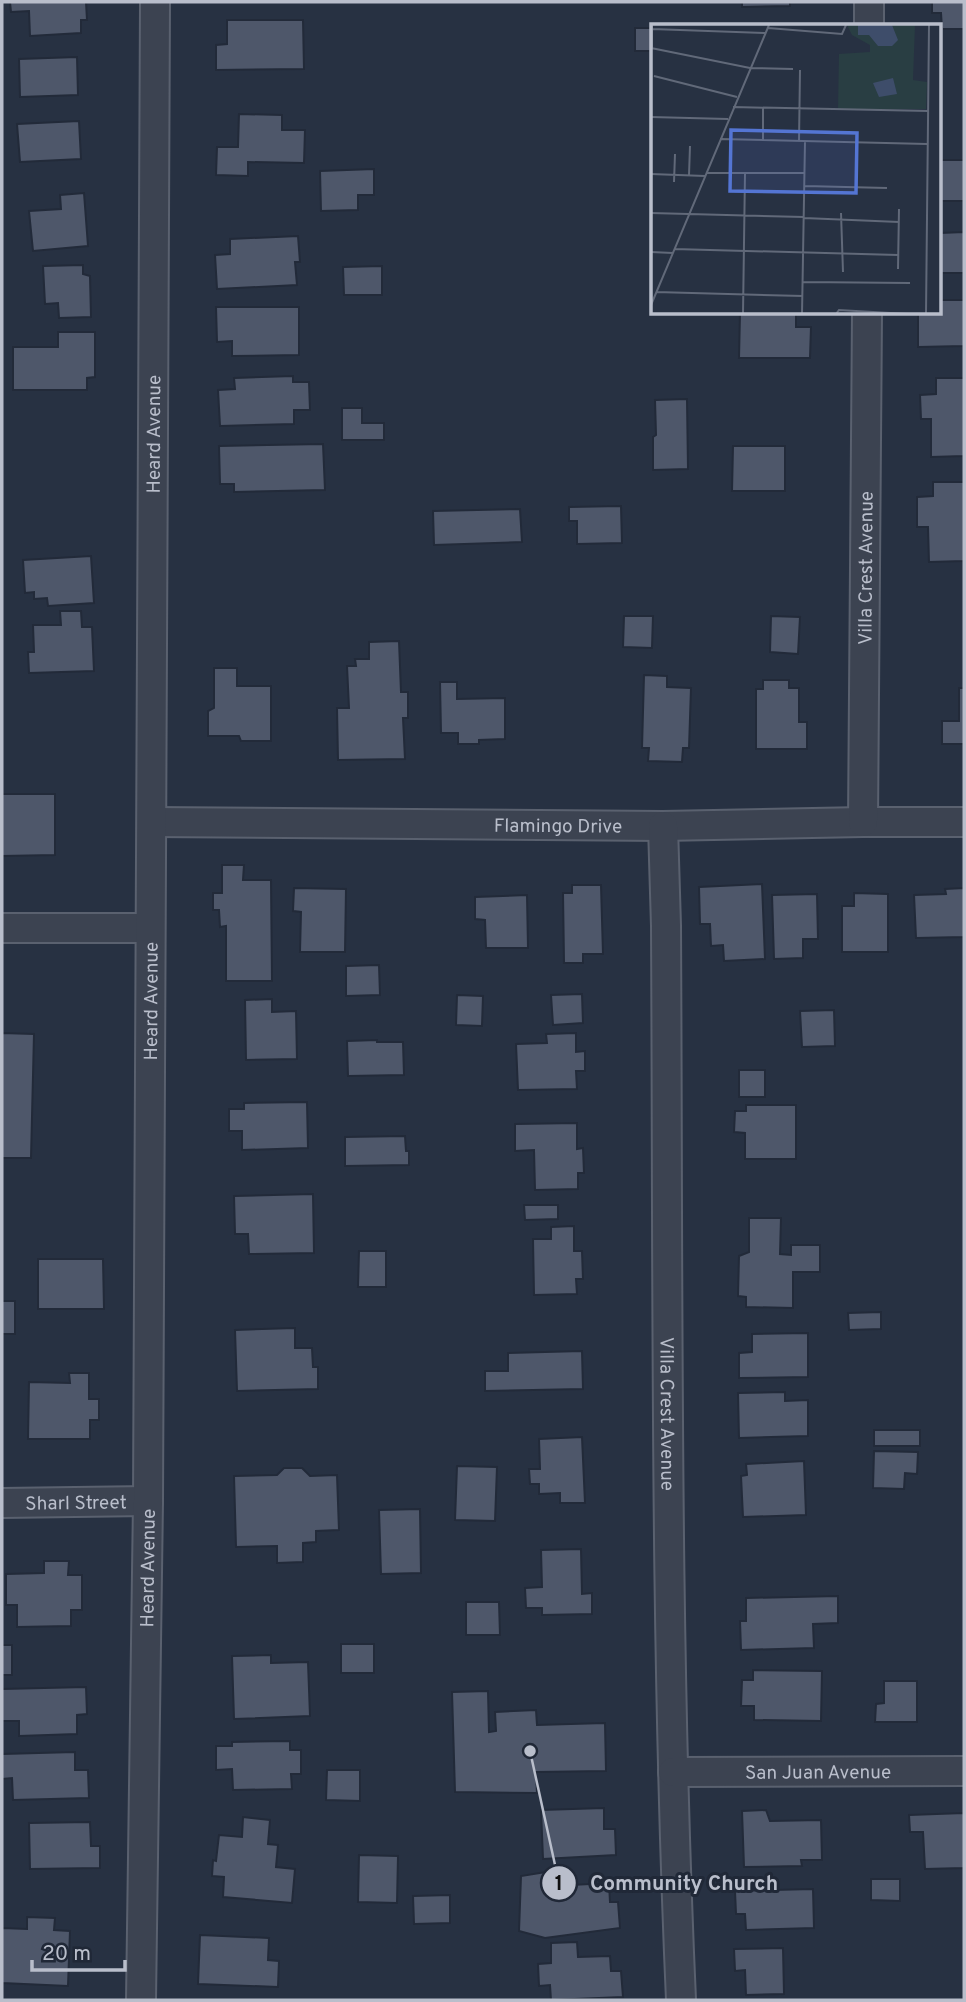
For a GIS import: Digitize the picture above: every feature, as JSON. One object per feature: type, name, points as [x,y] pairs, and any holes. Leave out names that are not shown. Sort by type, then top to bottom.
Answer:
[{"type":"street","name":"Heard Avenue","points":[[141,2000],[148,1501],[155,2]]},
{"type":"street","points":[[869,2],[869,24]]},
{"type":"street","name":"Villa Crest Avenue","points":[[863,822],[867,315]]},
{"type":"street","name":"Flamingo Drive","points":[[152,822],[663,826],[964,822]]},
{"type":"street","name":"Villa Crest Avenue","points":[[663,826],[666,926],[670,1630],[673,1821],[681,2000]]},
{"type":"street","points":[[2,928],[149,928]]},
{"type":"street","name":"Sharl Street","points":[[2,1503],[148,1501]]},
{"type":"street","name":"San Juan Avenue","points":[[673,1772],[964,1771]]},
{"type":"building","points":[[10,2],[86,2],[87,20],[81,20],[81,33],[30,36],[29,11],[11,12]]},
{"type":"building","points":[[742,2],[790,2],[790,6],[742,7]]},
{"type":"building","points":[[932,2],[964,2],[964,29],[942,29],[941,13],[932,13]]},
{"type":"building","points":[[227,20],[303,20],[304,69],[216,70],[216,45],[227,44]]},
{"type":"building","points":[[635,28],[651,28],[651,51],[635,51]]},
{"type":"building","points":[[77,57],[78,95],[20,97],[19,59]]},
{"type":"building","points":[[239,114],[282,115],[282,130],[305,130],[304,163],[248,162],[248,176],[216,175],[217,147],[238,147]]},
{"type":"building","points":[[79,121],[81,159],[20,162],[17,124]]},
{"type":"building","points":[[942,160],[964,160],[964,201],[942,201]]},
{"type":"building","points":[[374,169],[374,195],[358,195],[358,210],[321,211],[320,171]]},
{"type":"building","points":[[84,193],[88,246],[33,251],[29,211],[61,209],[60,195]]},
{"type":"building","points":[[964,232],[964,273],[942,273],[942,233]]},
{"type":"building","points":[[298,236],[300,262],[295,262],[297,285],[217,289],[215,255],[230,254],[230,239]]},
{"type":"building","points":[[83,265],[83,274],[90,276],[91,317],[59,318],[58,303],[45,304],[43,266]]},
{"type":"building","points":[[382,266],[382,295],[344,295],[343,267]]},
{"type":"building","points":[[942,300],[964,300],[964,346],[918,347],[918,315],[942,315]]},
{"type":"building","points":[[216,307],[299,307],[299,355],[232,356],[232,341],[217,342]]},
{"type":"building","points":[[740,315],[796,315],[796,327],[811,327],[810,358],[739,358]]},
{"type":"building","points":[[58,332],[95,332],[95,377],[87,378],[87,390],[13,390],[13,347],[58,347]]},
{"type":"building","points":[[293,376],[293,382],[309,382],[310,410],[294,410],[294,424],[220,426],[218,390],[235,389],[234,378]]},
{"type":"building","points":[[936,378],[964,378],[964,456],[931,457],[931,419],[921,419],[920,395],[936,394]]},
{"type":"building","points":[[687,399],[688,469],[653,470],[655,400]]},
{"type":"building","points":[[342,408],[362,408],[362,423],[384,423],[384,440],[342,440]]},
{"type":"building","points":[[323,444],[325,490],[234,492],[234,484],[220,484],[219,446]]},
{"type":"building","points":[[733,446],[785,446],[785,491],[732,491]]},
{"type":"building","points":[[933,482],[964,482],[964,561],[929,562],[928,527],[917,527],[917,497],[933,496]]},
{"type":"building","points":[[621,506],[622,543],[577,544],[577,521],[569,521],[569,507]]},
{"type":"building","points":[[520,509],[522,542],[434,545],[433,511]]},
{"type":"building","points":[[91,556],[94,603],[48,606],[47,598],[34,599],[34,592],[25,593],[23,560]]},
{"type":"building","points":[[60,611],[81,611],[82,627],[92,627],[94,671],[29,673],[28,652],[34,652],[33,625],[61,625]]},
{"type":"building","points":[[624,616],[653,616],[652,648],[623,647]]},
{"type":"building","points":[[771,616],[800,617],[798,654],[770,652]]},
{"type":"building","points":[[399,641],[401,692],[408,692],[408,718],[403,718],[405,759],[338,760],[337,708],[349,708],[347,666],[356,666],[355,659],[369,659],[369,642]]},
{"type":"building","points":[[214,668],[237,668],[237,686],[271,686],[271,741],[241,741],[239,736],[208,736],[208,711],[214,708]]},
{"type":"building","points":[[644,675],[667,676],[667,687],[691,688],[689,748],[683,748],[682,762],[648,761],[649,748],[642,748]]},
{"type":"building","points":[[763,680],[789,680],[789,688],[799,688],[799,722],[807,722],[807,749],[756,749],[756,689],[763,689]]},
{"type":"building","points":[[440,682],[457,682],[457,699],[505,698],[505,739],[479,740],[479,744],[458,744],[458,733],[441,733]]},
{"type":"building","points":[[959,688],[964,688],[964,744],[942,744],[942,721],[959,721]]},
{"type":"building","points":[[2,794],[55,794],[55,855],[2,856]]},
{"type":"building","points":[[222,865],[244,865],[243,880],[271,880],[272,981],[226,981],[226,926],[220,927],[219,910],[213,910],[213,893],[222,893]]},
{"type":"building","points":[[762,884],[765,959],[724,961],[723,945],[711,946],[710,924],[700,924],[699,887]]},
{"type":"building","points":[[572,885],[601,885],[603,954],[583,954],[583,963],[564,963],[563,893],[572,893]]},
{"type":"building","points":[[294,888],[346,889],[345,952],[300,952],[301,912],[293,911]]},
{"type":"building","points":[[964,888],[964,937],[916,938],[914,895],[946,894],[945,889]]},
{"type":"building","points":[[854,893],[888,894],[888,952],[842,952],[842,906],[854,906]]},
{"type":"building","points":[[817,894],[818,939],[803,939],[803,958],[774,959],[772,895]]},
{"type":"building","points":[[527,895],[528,948],[486,948],[485,920],[475,919],[475,897]]},
{"type":"building","points":[[379,965],[380,995],[346,996],[346,966]]},
{"type":"building","points":[[582,994],[583,1023],[553,1025],[551,995]]},
{"type":"building","points":[[457,995],[483,996],[482,1026],[456,1025]]},
{"type":"building","points":[[272,999],[272,1012],[296,1011],[297,1059],[246,1060],[245,1000]]},
{"type":"building","points":[[834,1010],[835,1046],[802,1047],[800,1011]]},
{"type":"building","points":[[2,1033],[34,1034],[31,1158],[2,1158]]},
{"type":"building","points":[[576,1033],[576,1052],[585,1051],[585,1071],[576,1071],[577,1089],[518,1090],[516,1044],[547,1043],[546,1034]]},
{"type":"building","points":[[347,1041],[403,1042],[404,1075],[348,1076]]},
{"type":"building","points":[[739,1070],[765,1070],[765,1097],[739,1097]]},
{"type":"building","points":[[307,1102],[308,1148],[242,1150],[242,1131],[229,1131],[229,1109],[244,1109],[244,1103]]},
{"type":"building","points":[[746,1105],[796,1105],[796,1159],[745,1159],[745,1133],[734,1132],[735,1111],[746,1111]]},
{"type":"building","points":[[577,1123],[577,1149],[583,1148],[584,1173],[578,1173],[578,1189],[535,1190],[534,1150],[515,1151],[515,1124]]},
{"type":"building","points":[[405,1136],[409,1165],[345,1166],[345,1137]]},
{"type":"building","points":[[313,1194],[314,1253],[249,1254],[248,1234],[235,1234],[234,1196]]},
{"type":"building","points":[[524,1205],[558,1205],[558,1219],[525,1220]]},
{"type":"building","points":[[749,1218],[781,1218],[780,1254],[791,1255],[791,1245],[820,1245],[820,1272],[793,1272],[793,1308],[746,1307],[746,1297],[738,1296],[739,1256],[749,1252]]},
{"type":"building","points":[[574,1226],[574,1251],[582,1251],[583,1279],[576,1279],[577,1294],[534,1295],[533,1239],[551,1239],[551,1227]]},
{"type":"building","points":[[359,1251],[386,1251],[386,1287],[358,1287]]},
{"type":"building","points":[[38,1259],[103,1259],[104,1309],[38,1309]]},
{"type":"building","points":[[2,1301],[15,1301],[15,1334],[2,1334]]},
{"type":"building","points":[[881,1312],[881,1329],[849,1330],[848,1313]]},
{"type":"building","points":[[295,1328],[295,1348],[312,1348],[313,1367],[318,1367],[318,1389],[237,1391],[235,1330]]},
{"type":"building","points":[[808,1333],[808,1377],[739,1378],[739,1353],[752,1352],[752,1334]]},
{"type":"building","points":[[582,1351],[583,1389],[485,1391],[485,1371],[508,1371],[508,1353]]},
{"type":"building","points":[[69,1373],[89,1373],[89,1399],[99,1399],[99,1420],[90,1420],[90,1439],[28,1439],[29,1382],[70,1383]]},
{"type":"building","points":[[785,1392],[785,1401],[808,1400],[808,1436],[739,1438],[738,1393]]},
{"type":"building","points":[[874,1430],[920,1430],[920,1446],[874,1446]]},
{"type":"building","points":[[582,1437],[585,1503],[560,1503],[560,1493],[539,1494],[539,1484],[530,1484],[529,1469],[540,1469],[539,1439]]},
{"type":"building","points":[[874,1451],[918,1452],[917,1474],[905,1473],[904,1489],[873,1488]]},
{"type":"building","points":[[804,1461],[806,1515],[743,1517],[741,1476],[747,1475],[746,1464]]},
{"type":"building","points":[[457,1466],[497,1467],[495,1521],[455,1520]]},
{"type":"building","points":[[284,1468],[302,1468],[310,1476],[337,1475],[339,1530],[316,1531],[316,1542],[303,1543],[303,1562],[277,1563],[277,1546],[236,1547],[234,1476],[277,1475]]},
{"type":"building","points":[[420,1509],[421,1573],[381,1574],[379,1510]]},
{"type":"building","points":[[581,1549],[582,1594],[592,1593],[592,1614],[542,1615],[542,1608],[526,1608],[525,1588],[542,1587],[541,1550]]},
{"type":"building","points":[[44,1561],[69,1561],[68,1575],[82,1575],[82,1610],[71,1610],[71,1626],[17,1627],[17,1605],[6,1605],[6,1574],[44,1573]]},
{"type":"building","points":[[838,1596],[838,1623],[813,1624],[814,1648],[741,1650],[740,1621],[746,1621],[746,1598]]},
{"type":"building","points":[[466,1602],[499,1602],[500,1635],[466,1635]]},
{"type":"building","points":[[341,1644],[374,1644],[374,1673],[341,1673]]},
{"type":"building","points":[[2,1645],[12,1645],[12,1675],[2,1675]]},
{"type":"building","points":[[271,1655],[271,1663],[308,1662],[310,1716],[234,1719],[232,1656]]},
{"type":"building","points":[[753,1670],[822,1671],[821,1721],[754,1720],[754,1706],[741,1706],[742,1680],[753,1680]]},
{"type":"building","points":[[884,1681],[917,1681],[917,1722],[875,1722],[876,1704],[884,1703]]},
{"type":"building","points":[[86,1687],[87,1714],[77,1715],[77,1734],[19,1736],[19,1721],[2,1721],[2,1689]]},
{"type":"building","points":[[488,1691],[489,1732],[496,1731],[495,1712],[536,1710],[537,1725],[605,1723],[606,1771],[536,1772],[537,1793],[455,1792],[452,1692]]},
{"type":"building","points":[[290,1741],[290,1750],[301,1750],[301,1774],[291,1774],[292,1789],[233,1790],[232,1769],[216,1770],[216,1746],[232,1746],[232,1742]]},
{"type":"building","points":[[75,1752],[75,1770],[88,1770],[89,1798],[13,1800],[12,1778],[2,1779],[2,1754]]},
{"type":"building","points":[[327,1770],[360,1770],[360,1801],[326,1800]]},
{"type":"building","points":[[604,1808],[604,1829],[615,1829],[616,1855],[543,1859],[541,1810]]},
{"type":"building","points":[[766,1810],[770,1821],[821,1820],[822,1860],[801,1860],[802,1866],[744,1867],[742,1811]]},
{"type":"building","points":[[964,1813],[964,1868],[925,1869],[923,1832],[910,1832],[909,1815]]},
{"type":"building","points":[[243,1817],[270,1820],[268,1844],[278,1845],[276,1867],[295,1869],[292,1903],[223,1897],[224,1877],[212,1876],[219,1835],[242,1837]]},
{"type":"building","points":[[90,1822],[91,1846],[100,1846],[100,1868],[30,1869],[29,1823]]},
{"type":"building","points":[[359,1855],[398,1856],[397,1903],[358,1902]]},
{"type":"building","points":[[552,1871],[553,1886],[609,1883],[610,1902],[618,1902],[620,1928],[545,1938],[519,1931],[521,1876]]},
{"type":"building","points":[[871,1879],[900,1879],[900,1901],[871,1900]]},
{"type":"building","points":[[813,1889],[814,1928],[746,1930],[745,1914],[736,1914],[735,1891]]},
{"type":"building","points":[[450,1895],[450,1923],[414,1924],[413,1896]]},
{"type":"building","points":[[27,1917],[55,1918],[54,1930],[70,1931],[68,1986],[2,1983],[2,1928],[27,1929]]},
{"type":"building","points":[[200,1935],[269,1938],[268,1960],[279,1961],[278,1987],[198,1984]]},
{"type":"building","points":[[577,1942],[578,1957],[610,1956],[611,1971],[621,1971],[623,1997],[551,2000],[550,1985],[539,1986],[538,1964],[551,1963],[551,1943]]},
{"type":"building","points":[[783,1948],[784,1994],[746,1995],[745,1970],[735,1971],[734,1949]]},
{"type":"place","name":"Community Church","points":[[530,1751]]}]
